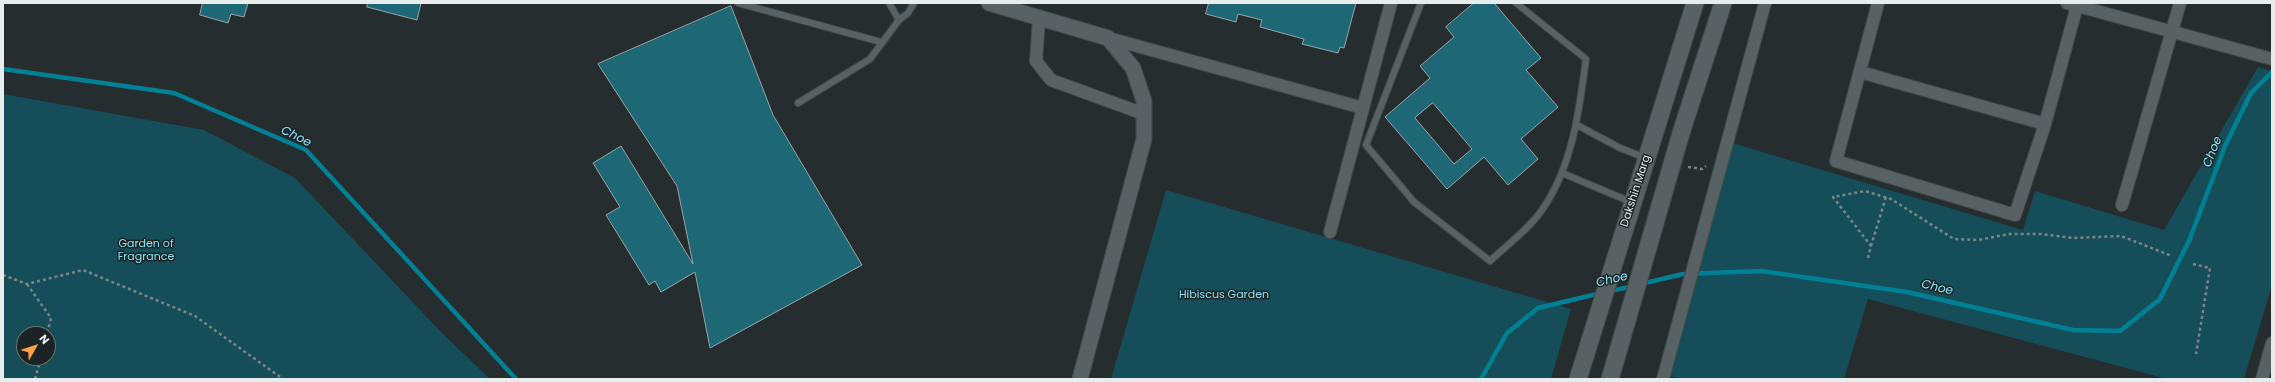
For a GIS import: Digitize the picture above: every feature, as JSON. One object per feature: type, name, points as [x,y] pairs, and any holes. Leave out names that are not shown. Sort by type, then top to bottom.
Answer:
[{"type":"main road","name":"Dakshin Marg","points":[[1578,379],[1617,248],[1695,3]]},
{"type":"main road","points":[[1610,379],[1648,252],[1681,133],[1723,3]]},
{"type":"street","points":[[989,3],[1010,6],[1040,18],[1108,38],[1363,108]]},
{"type":"street","points":[[1330,232],[1391,3]]},
{"type":"street","points":[[1663,379],[1765,3]]},
{"type":"street","points":[[1878,3],[1836,162],[2015,215],[2046,124],[2072,4],[2272,60]]},
{"type":"street","points":[[2122,205],[2180,3]]},
{"type":"street","points":[[1040,18],[1036,62],[1051,80],[1144,114]]},
{"type":"street","points":[[1080,379],[1144,139],[1144,101],[1133,68],[1108,38]]},
{"type":"street","points":[[1860,72],[2046,124]]},
{"type":"street","points":[[2262,379],[2272,343]]},
{"type":"lane","points":[[738,3],[881,42]]},
{"type":"lane","points":[[889,3],[899,20]]},
{"type":"lane","points":[[798,102],[870,59],[881,42],[899,20],[908,13],[914,3]]},
{"type":"lane","points":[[1421,3],[1366,145],[1414,202],[1490,261],[1542,210],[1562,173],[1577,125],[1586,59],[1516,3]]},
{"type":"lane","points":[[1577,125],[1620,148],[1646,158]]},
{"type":"lane","points":[[1562,173],[1632,203]]},
{"type":"path","points":[[1680,165],[1702,169],[1716,160],[1726,146]]},
{"type":"path","points":[[1871,246],[1832,197],[1865,191],[1886,197],[1909,209],[1954,239],[1978,240],[2015,234],[2041,234],[2073,238],[2121,236],[2172,256]]},
{"type":"path","points":[[1868,258],[1886,197]]},
{"type":"path","points":[[2194,264],[2210,268],[2196,354]]},
{"type":"path","points":[[27,284],[84,270],[195,316],[283,379]]},
{"type":"path","points":[[3,275],[27,284],[51,318],[49,326]]},
{"type":"path","points":[[35,379],[39,366]]},
{"type":"green space","points":[[2258,67],[2272,71],[2272,285],[2244,379],[2167,379],[1868,299],[1844,379],[1682,379],[1664,374],[1732,143],[2023,230],[2035,191],[2164,230]]},
{"type":"green space","name":"Garden of Fragrance","points":[[3,94],[204,130],[295,178],[441,332],[490,379],[3,379]]},
{"type":"green space","name":"Hibiscus Garden","points":[[1166,190],[1571,309],[1551,379],[1111,379]]},
{"type":"building","points":[[203,3],[248,3],[244,17],[231,14],[228,23],[200,15]]},
{"type":"building","points":[[368,3],[421,3],[417,20],[367,7]]},
{"type":"building","points":[[1209,3],[1356,3],[1344,48],[1340,47],[1338,53],[1302,44],[1304,39],[1260,27],[1262,20],[1238,14],[1236,22],[1206,14]]},
{"type":"building","points":[[1474,3],[1494,3],[1541,58],[1526,70],[1558,107],[1521,139],[1538,159],[1508,185],[1484,157],[1447,189],[1385,117],[1430,78],[1420,66],[1454,37],[1446,27]],"holes":[[[1433,103],[1472,149],[1454,164],[1415,118]]]},
{"type":"building","points":[[731,6],[773,115],[862,265],[710,348],[695,272],[661,292],[655,281],[649,285],[606,215],[620,207],[593,163],[621,146],[693,264],[677,186],[598,64]]},
{"type":"waterway","name":"Choe","points":[[3,69],[174,93],[306,150],[516,379]]},
{"type":"waterway","name":"Choe","points":[[1641,284],[1683,274],[1761,271],[1907,292],[2073,330],[2120,331],[2160,299],[2189,241],[2225,146],[2251,93],[2272,72]]},
{"type":"waterway","name":"Choe","points":[[1610,291],[1634,286]]},
{"type":"waterway","name":"Choe","points":[[1481,379],[1507,333],[1538,308],[1601,293]]}]
